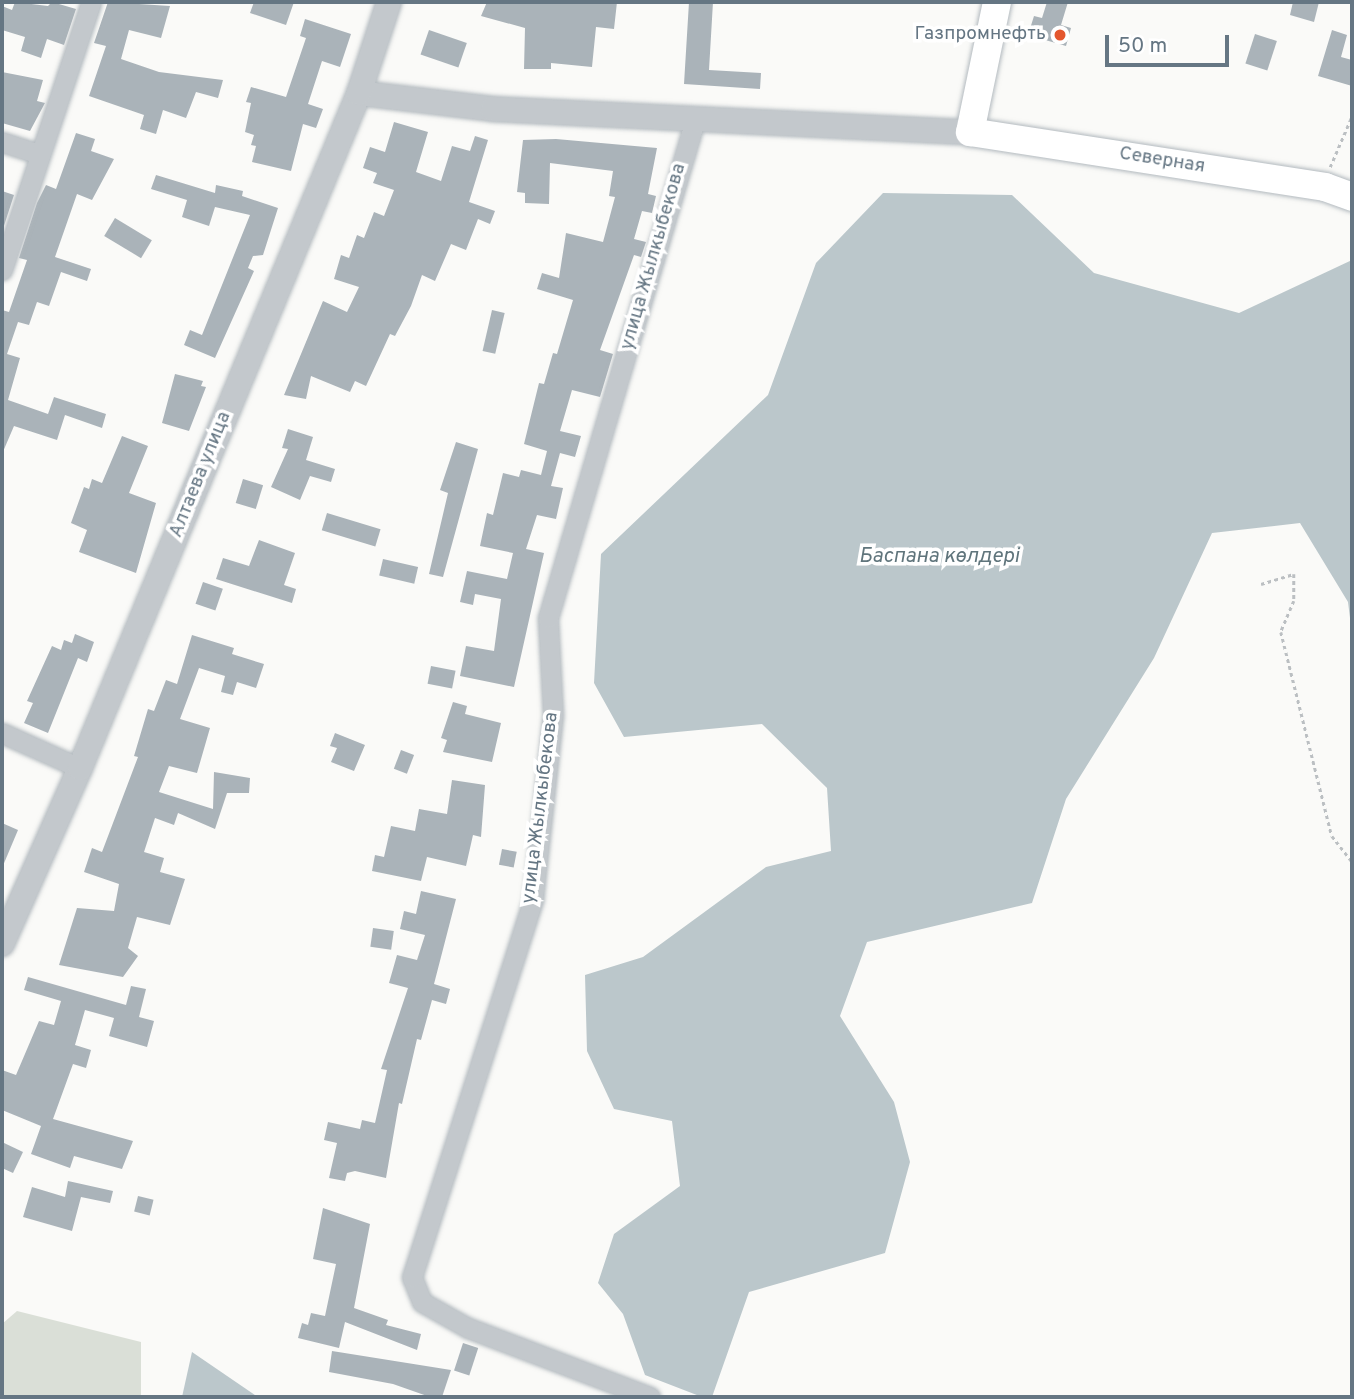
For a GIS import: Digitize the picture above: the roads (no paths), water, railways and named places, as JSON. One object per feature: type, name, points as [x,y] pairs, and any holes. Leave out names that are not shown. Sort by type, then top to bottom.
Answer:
[{"type":"main road","points":[[970,132],[997,2]]},
{"type":"main road","name":"Северная","points":[[970,132],[1325,187],[1352,197]]},
{"type":"street","points":[[2,270],[91,2]]},
{"type":"street","name":"Алтаева улица","points":[[2,944],[80,768],[359,93],[389,2]]},
{"type":"street","points":[[359,93],[493,108],[970,132]]},
{"type":"street","name":"улица Жылкыбекова","points":[[644,1396],[468,1328],[422,1302],[412,1276],[533,899],[553,715],[548,618],[695,120]]},
{"type":"street","points":[[2,142],[39,154]]},
{"type":"street","points":[[2,733],[80,768]]},
{"type":"water","name":"Баспана көлдері","points":[[883,193],[1012,195],[1094,273],[1239,313],[1352,260],[1352,634],[1348,602],[1300,523],[1212,533],[1154,658],[1066,799],[1032,903],[867,942],[840,1016],[894,1102],[910,1162],[885,1253],[749,1292],[712,1397],[702,1397],[645,1375],[623,1314],[598,1283],[614,1234],[680,1186],[672,1121],[614,1109],[587,1051],[585,975],[643,957],[766,867],[831,851],[827,788],[762,724],[624,737],[594,683],[601,554],[768,395],[816,263]]},
{"type":"water","points":[[192,1352],[258,1397],[182,1397]]},
{"type":"place","name":"Газпромнефть","points":[[1060,35]]}]
